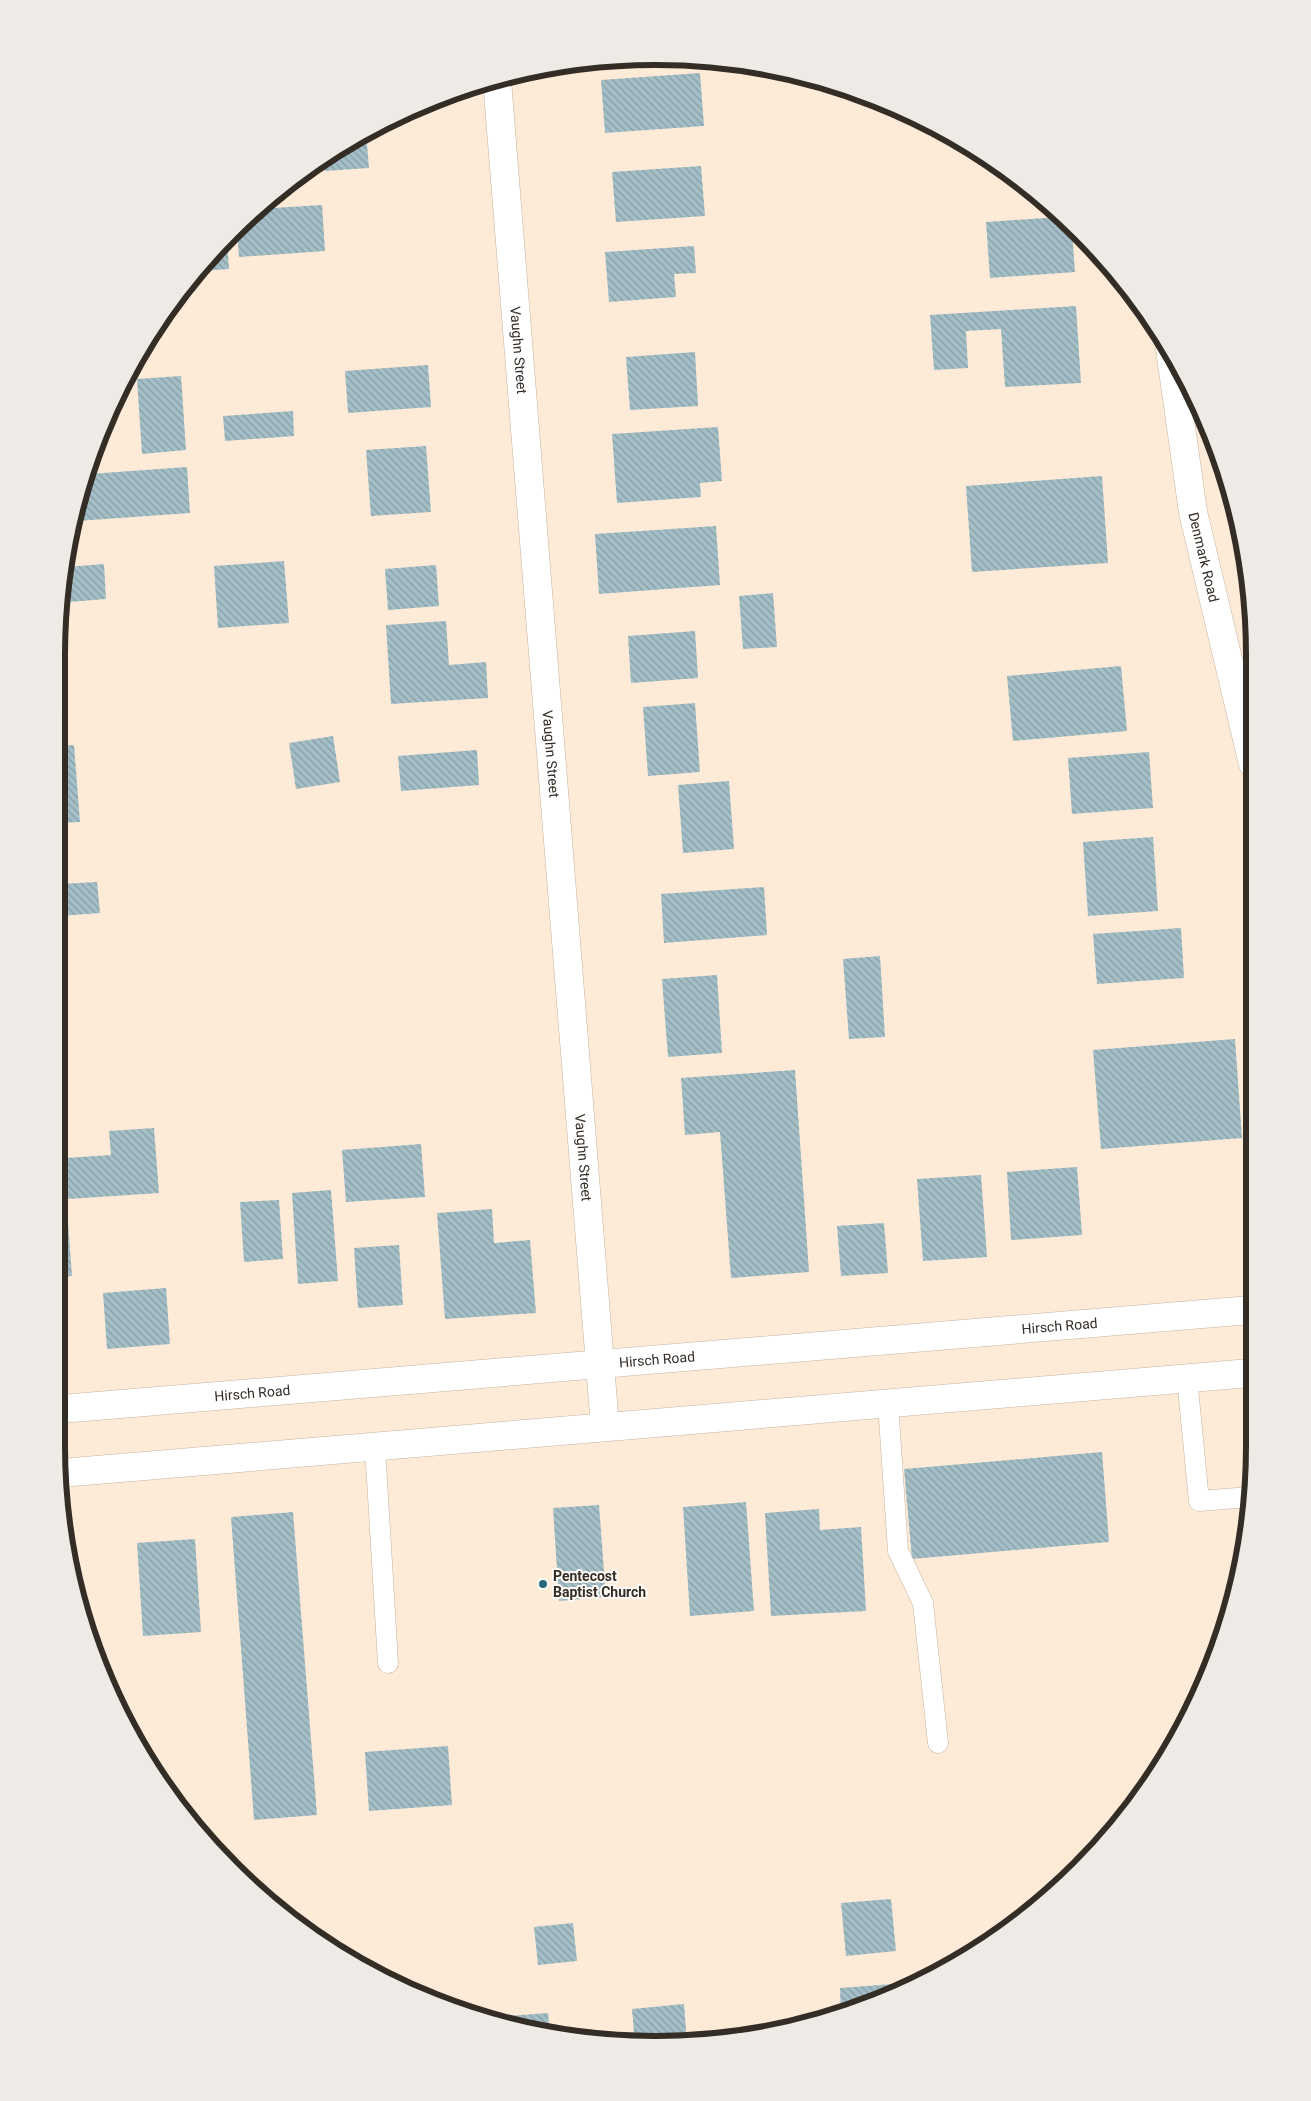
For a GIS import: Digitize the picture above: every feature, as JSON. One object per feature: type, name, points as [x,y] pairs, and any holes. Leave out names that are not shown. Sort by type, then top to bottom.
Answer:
[{"type":"main road","name":"Vaughn Street","points":[[498,87],[605,1427]]},
{"type":"main road","name":"Denmark Road","points":[[1173,372],[1193,512],[1246,735]]},
{"type":"main road","name":"Hirsch Road","points":[[65,1409],[1246,1310]]},
{"type":"main road","points":[[66,1473],[1246,1373]]},
{"type":"lane","points":[[1187,1378],[1199,1501],[1244,1498]]},
{"type":"lane","points":[[888,1403],[898,1551],[924,1603],[938,1743]]},
{"type":"lane","points":[[375,1446],[388,1663]]},
{"type":"building","points":[[700,73],[704,126],[605,133],[601,80]]},
{"type":"building","points":[[367,140],[369,168],[325,171],[325,166]]},
{"type":"building","points":[[701,166],[705,216],[616,222],[612,172]]},
{"type":"building","points":[[322,205],[325,251],[239,257],[238,238],[271,208]]},
{"type":"building","points":[[1051,218],[1073,238],[1075,272],[990,278],[986,222]]},
{"type":"building","points":[[694,246],[696,273],[674,274],[676,297],[609,302],[605,252]]},
{"type":"building","points":[[228,249],[229,269],[208,270]]},
{"type":"building","points":[[1076,306],[1081,383],[1005,387],[1001,329],[966,331],[968,368],[934,370],[930,315]]},
{"type":"building","points":[[695,352],[698,406],[630,410],[626,357]]},
{"type":"building","points":[[428,365],[431,407],[348,413],[345,371]]},
{"type":"building","points":[[181,376],[186,450],[142,454],[137,379]]},
{"type":"building","points":[[293,411],[294,436],[225,441],[223,416]]},
{"type":"building","points":[[718,427],[722,481],[700,483],[701,497],[617,503],[612,434]]},
{"type":"building","points":[[426,446],[431,512],[371,516],[366,450]]},
{"type":"building","points":[[187,467],[190,513],[81,521],[94,474]]},
{"type":"building","points":[[1102,476],[1108,563],[972,572],[966,486]]},
{"type":"building","points":[[716,526],[720,585],[599,594],[595,534]]},
{"type":"building","points":[[284,561],[289,623],[218,628],[214,566]]},
{"type":"building","points":[[104,564],[106,599],[69,602],[72,567]]},
{"type":"building","points":[[436,565],[439,606],[388,610],[385,569]]},
{"type":"building","points":[[773,593],[777,647],[743,649],[739,596]]},
{"type":"building","points":[[446,621],[449,665],[486,662],[488,698],[391,704],[386,625]]},
{"type":"building","points":[[695,631],[698,678],[631,683],[628,636]]},
{"type":"building","points":[[1121,666],[1127,731],[1013,741],[1007,676]]},
{"type":"building","points":[[695,703],[700,772],[648,776],[643,707]]},
{"type":"building","points":[[333,736],[340,782],[296,789],[289,743]]},
{"type":"building","points":[[74,745],[80,822],[65,823],[65,746]]},
{"type":"building","points":[[477,750],[479,785],[401,791],[398,756]]},
{"type":"building","points":[[1149,752],[1153,808],[1072,814],[1068,758]]},
{"type":"building","points":[[729,781],[734,849],[683,853],[678,785]]},
{"type":"building","points":[[1153,837],[1158,911],[1088,916],[1083,842]]},
{"type":"building","points":[[97,882],[100,913],[65,916],[65,884]]},
{"type":"building","points":[[764,887],[767,935],[664,943],[661,894]]},
{"type":"building","points":[[1181,928],[1184,978],[1097,984],[1093,934]]},
{"type":"building","points":[[880,956],[885,1037],[849,1039],[843,959]]},
{"type":"building","points":[[717,975],[722,1053],[668,1057],[662,979]]},
{"type":"building","points":[[1235,1039],[1242,1138],[1101,1149],[1093,1050]]},
{"type":"building","points":[[795,1070],[809,1272],[731,1278],[720,1132],[685,1135],[681,1078]]},
{"type":"building","points":[[154,1128],[159,1193],[68,1199],[65,1158],[111,1155],[109,1131]]},
{"type":"building","points":[[421,1144],[425,1197],[346,1202],[342,1150]]},
{"type":"building","points":[[1077,1167],[1082,1235],[1011,1240],[1007,1172]]},
{"type":"building","points":[[981,1175],[987,1257],[923,1261],[917,1179]]},
{"type":"building","points":[[331,1190],[338,1281],[298,1284],[292,1193]]},
{"type":"building","points":[[279,1200],[283,1259],[244,1262],[240,1202]]},
{"type":"building","points":[[492,1209],[494,1243],[530,1240],[536,1313],[445,1319],[437,1213]]},
{"type":"building","points":[[65,1221],[68,1221],[72,1276],[65,1277]]},
{"type":"building","points":[[884,1223],[888,1273],[841,1276],[837,1226]]},
{"type":"building","points":[[399,1245],[403,1305],[358,1308],[354,1248]]},
{"type":"building","points":[[166,1288],[170,1344],[107,1349],[103,1293]]},
{"type":"building","points":[[1102,1452],[1109,1542],[912,1559],[904,1469]]},
{"type":"building","points":[[746,1502],[754,1611],[690,1616],[683,1507]]},
{"type":"building","points":[[599,1505],[606,1597],[559,1601],[553,1508]]},
{"type":"building","points":[[819,1509],[820,1530],[861,1527],[866,1611],[771,1616],[765,1513]]},
{"type":"building","points":[[293,1512],[317,1815],[254,1820],[231,1517]]},
{"type":"building","points":[[195,1539],[201,1632],[143,1636],[137,1543]]},
{"type":"building","points":[[448,1746],[452,1805],[369,1811],[365,1752]]},
{"type":"building","points":[[891,1899],[896,1951],[846,1956],[841,1903]]},
{"type":"building","points":[[573,1923],[577,1961],[538,1965],[534,1927]]},
{"type":"building","points":[[893,1984],[893,1986],[841,2006],[840,1988]]},
{"type":"building","points":[[684,2004],[686,2035],[634,2035],[632,2009]]},
{"type":"building","points":[[548,2013],[549,2026],[540,2025],[504,2016]]},
{"type":"place","name":"Pentecost Baptist Church","points":[[543,1584]]}]
